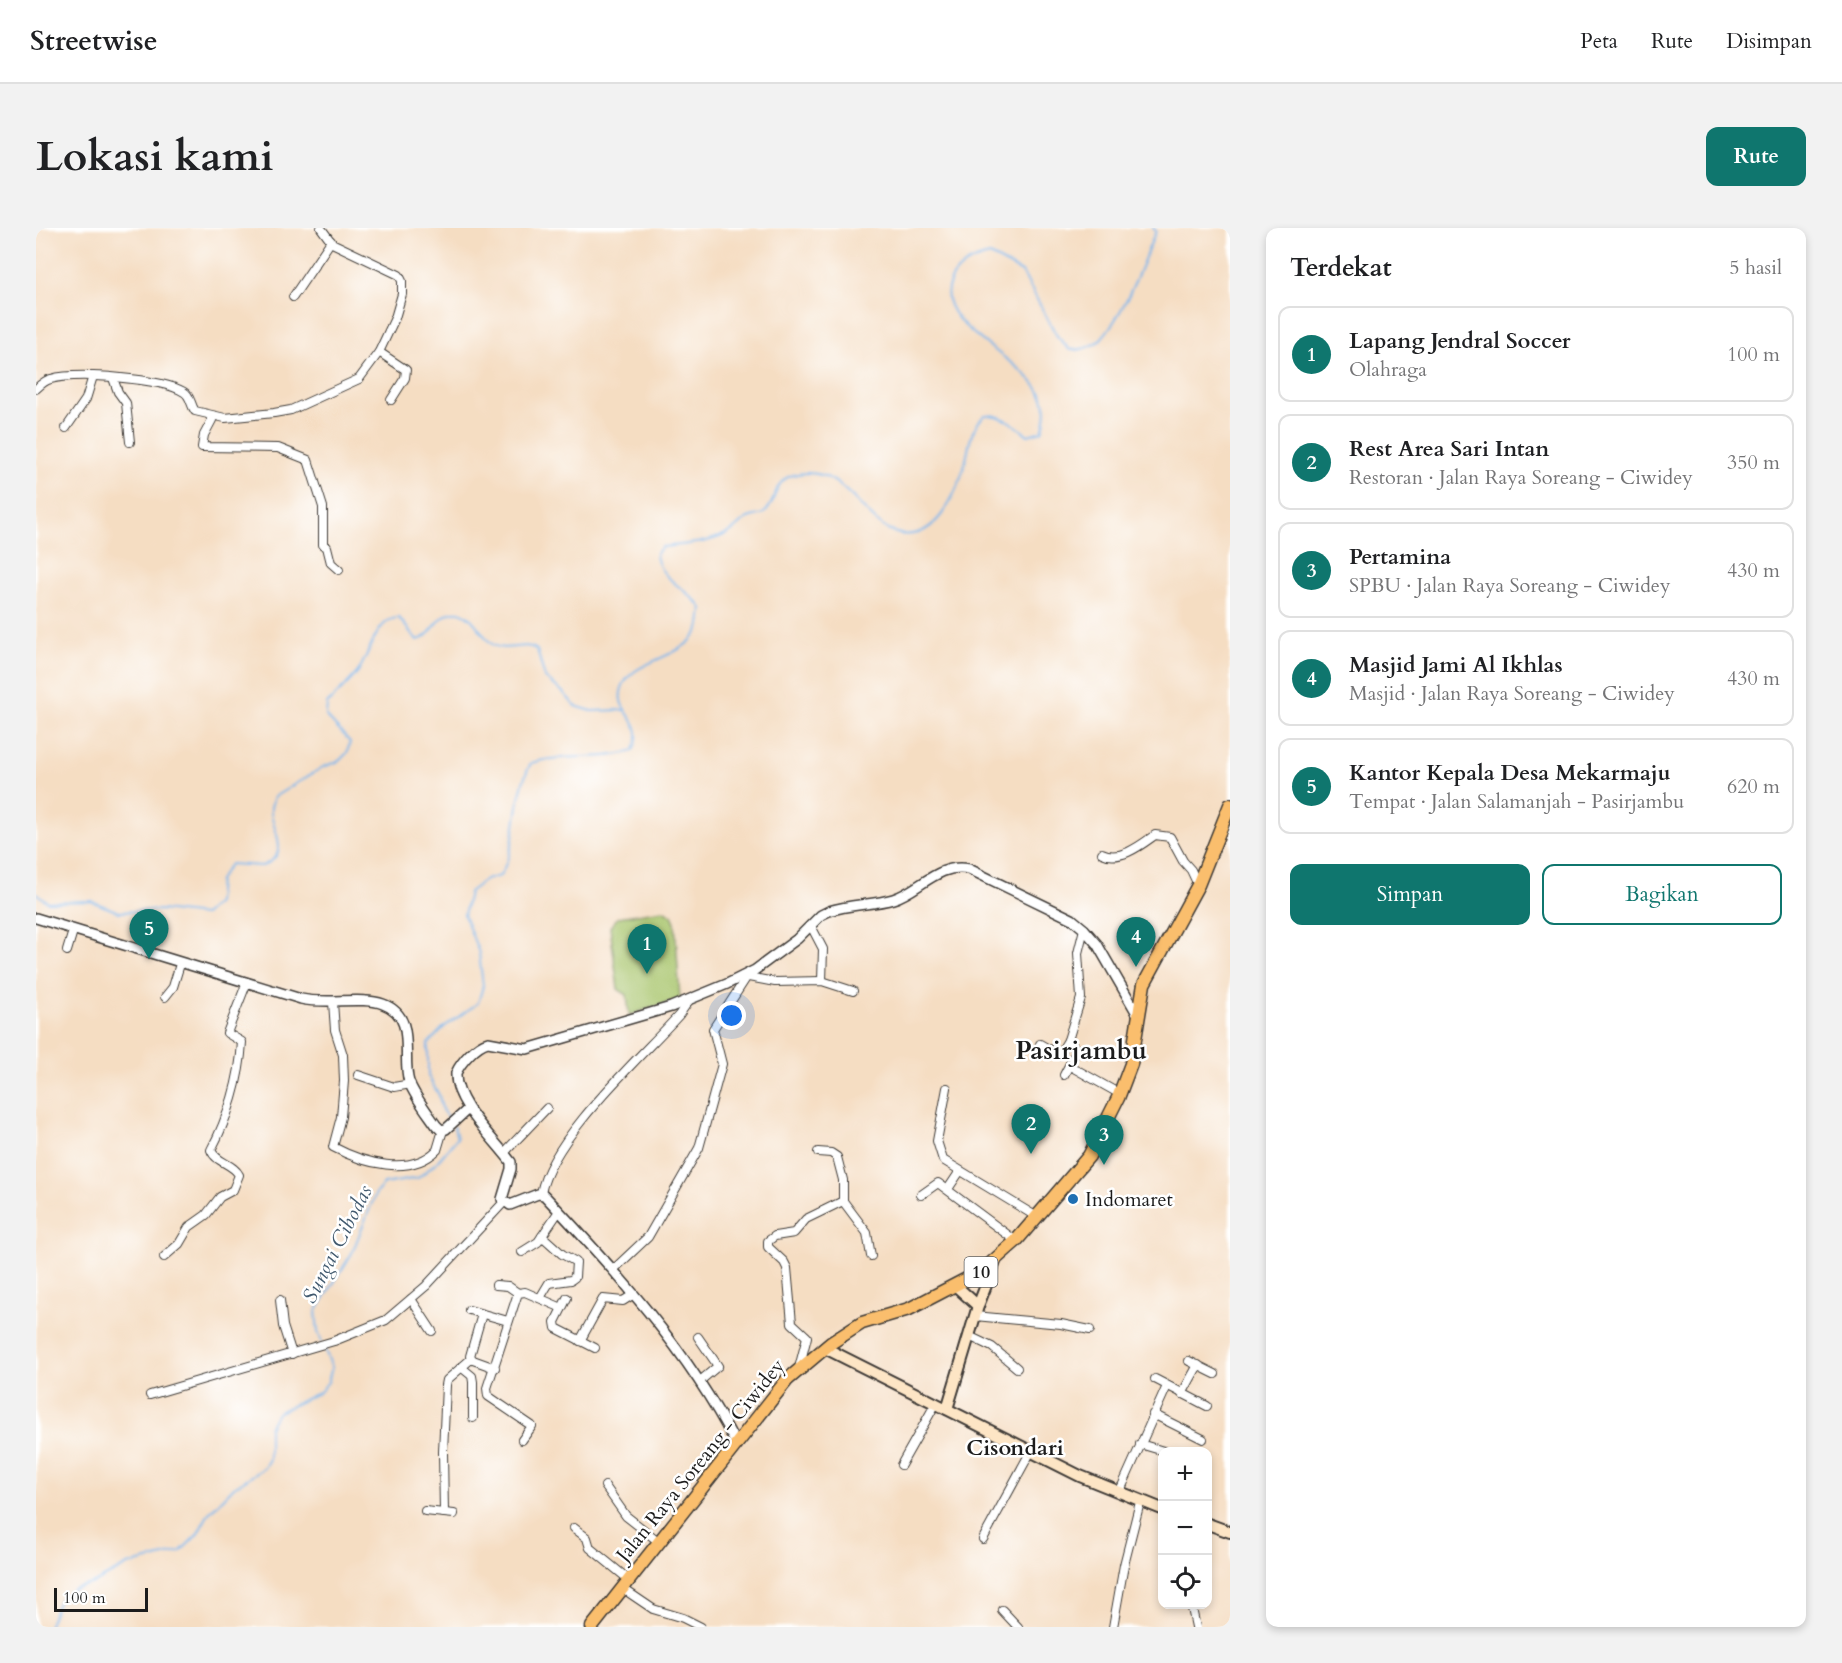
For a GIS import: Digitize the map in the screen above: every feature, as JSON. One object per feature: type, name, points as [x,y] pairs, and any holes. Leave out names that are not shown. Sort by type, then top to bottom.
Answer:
[{"type":"highway","name":"Jalan Raya Soreang - Ciwidey","points":[[592,1627],[773,1396],[799,1368],[862,1323],[875,1317],[899,1313],[956,1286],[995,1262],[1089,1156],[1120,1094],[1131,1064],[1139,999],[1150,969],[1198,885],[1230,806]]},
{"type":"main road","points":[[947,1409],[976,1311],[995,1262]]},
{"type":"main road","points":[[956,1286],[976,1311]]},
{"type":"main road","points":[[825,1348],[1031,1451],[1119,1493],[1158,1508]]},
{"type":"main road","points":[[1212,1525],[1230,1532]]},
{"type":"street","points":[[36,389],[48,379],[93,376],[113,378],[174,387],[190,398],[195,411],[210,416],[245,417],[291,410],[359,379],[379,352],[399,308],[402,281],[399,275],[331,241],[321,228]]},
{"type":"street","points":[[293,297],[331,241]]},
{"type":"street","points":[[379,352],[406,370],[405,378],[391,400]]},
{"type":"street","points":[[66,428],[86,399],[93,376]]},
{"type":"street","points":[[113,378],[118,392],[126,403],[130,442]]},
{"type":"street","points":[[210,416],[212,420],[204,435],[202,447],[278,448],[308,460],[323,507],[323,545],[327,548],[331,563],[339,570]]},
{"type":"street","points":[[1102,853],[1113,856],[1136,848],[1155,835],[1170,837],[1198,885]]},
{"type":"street","points":[[504,1202],[502,1195],[512,1165],[504,1153],[465,1112],[457,1086],[456,1073],[483,1044],[494,1042],[510,1048],[535,1048],[671,1008],[745,977],[797,939],[830,911],[892,899],[941,872],[963,868],[1072,919],[1097,944],[1138,1015]]},
{"type":"street","points":[[36,918],[180,964],[311,1002],[378,1003],[391,1008],[399,1017],[407,1035],[411,1084],[436,1125],[446,1128]]},
{"type":"street","points":[[811,926],[823,949],[822,981]]},
{"type":"street","points":[[1040,1044],[1059,1055],[1068,1040],[1081,998],[1078,953],[1084,929]]},
{"type":"street","points":[[67,951],[73,931]]},
{"type":"street","points":[[165,997],[173,987],[180,964]]},
{"type":"street","points":[[745,977],[775,982],[822,981],[853,991]]},
{"type":"street","points":[[613,1270],[648,1237],[695,1156],[712,1107],[722,1064],[712,1029],[745,977]]},
{"type":"street","points":[[164,1257],[179,1244],[189,1227],[207,1215],[220,1197],[233,1190],[239,1175],[231,1165],[216,1158],[211,1150],[222,1132],[235,1087],[242,1042],[229,1036],[227,1029],[247,982]]},
{"type":"street","points":[[541,1193],[546,1172],[590,1110],[680,1015],[690,999]]},
{"type":"street","points":[[333,1002],[334,1030],[343,1055],[344,1081],[340,1117],[333,1148],[375,1164],[416,1162],[428,1158],[437,1150],[446,1128],[465,1112]]},
{"type":"street","points":[[1064,1075],[1077,1048],[1068,1040]]},
{"type":"street","points":[[1070,1066],[1120,1094]]},
{"type":"street","points":[[358,1075],[394,1087],[411,1084]]},
{"type":"street","points":[[947,1088],[942,1106],[938,1146],[943,1160],[1037,1217]]},
{"type":"street","points":[[504,1153],[547,1108]]},
{"type":"street","points":[[818,1152],[831,1153],[837,1157],[843,1180],[843,1202],[867,1233],[871,1256]]},
{"type":"street","points":[[948,1189],[960,1171]]},
{"type":"street","points":[[921,1194],[936,1183],[948,1189],[1016,1241]]},
{"type":"street","points":[[504,1202],[514,1204],[541,1193]]},
{"type":"street","points":[[541,1193],[634,1294],[700,1381],[736,1444]]},
{"type":"street","points":[[150,1395],[334,1341],[386,1320],[411,1299],[504,1202]]},
{"type":"street","points":[[799,1368],[807,1337],[792,1323],[791,1293],[784,1262],[771,1251],[767,1243],[775,1236],[794,1233],[806,1219],[843,1202]]},
{"type":"street","points":[[522,1252],[534,1245],[559,1211]]},
{"type":"street","points":[[540,1298],[549,1283],[571,1280],[576,1269],[576,1262],[562,1254],[542,1236]]},
{"type":"street","points":[[496,1285],[508,1286],[518,1293],[525,1292],[562,1308]]},
{"type":"street","points":[[474,1402],[486,1392],[518,1293]]},
{"type":"street","points":[[580,1341],[603,1299],[623,1301],[634,1294]]},
{"type":"street","points":[[567,1298],[555,1322],[556,1328],[595,1348]]},
{"type":"street","points":[[411,1299],[432,1332]]},
{"type":"street","points":[[280,1300],[292,1354]]},
{"type":"street","points":[[469,1310],[508,1321]]},
{"type":"street","points":[[976,1311],[1090,1330]]},
{"type":"street","points":[[444,1513],[443,1452],[446,1385],[447,1380],[471,1359],[482,1314]]},
{"type":"street","points":[[969,1336],[992,1347],[1017,1368]]},
{"type":"street","points":[[698,1337],[718,1366],[700,1381]]},
{"type":"street","points":[[471,1359],[495,1368]]},
{"type":"street","points":[[1189,1361],[1215,1374]]},
{"type":"street","points":[[1182,1394],[1198,1365]]},
{"type":"street","points":[[461,1367],[472,1376],[473,1418]]},
{"type":"street","points":[[1155,1379],[1207,1406]]},
{"type":"street","points":[[1119,1493],[1167,1386]]},
{"type":"street","points":[[486,1392],[488,1396],[532,1425],[522,1440]]},
{"type":"street","points":[[902,1465],[936,1403]]},
{"type":"street","points":[[1153,1414],[1203,1439]]},
{"type":"street","points":[[1140,1444],[1158,1449]]},
{"type":"street","points":[[983,1539],[1031,1451]]},
{"type":"street","points":[[605,1486],[626,1516],[658,1541]]},
{"type":"street","points":[[1113,1627],[1124,1565],[1140,1502]]},
{"type":"street","points":[[425,1511],[454,1514]]},
{"type":"street","points":[[574,1528],[587,1538],[590,1548],[625,1584],[653,1609],[683,1618],[701,1627]]},
{"type":"street","points":[[1192,1609],[1196,1627]]},
{"type":"street","points":[[1002,1610],[1018,1627]]},
{"type":"green space","points":[[663,910],[672,915],[675,922],[680,999],[629,1015],[627,995],[618,989],[610,927],[618,917]]},
{"type":"waterway","name":"Sungai Cibodas","points":[[451,1122],[442,1110],[439,1095],[428,1076],[428,1044],[444,1027],[478,1003],[483,986],[479,953],[464,915],[469,892],[485,880],[500,876],[511,849],[521,791],[531,763],[557,758],[608,756],[633,751],[637,731],[622,705],[621,697],[627,678],[635,671],[681,648],[691,641],[699,629],[702,608],[667,577],[658,563],[656,554],[662,547],[696,543],[720,537],[746,519],[764,513],[771,504],[781,482],[786,478],[814,473],[831,479],[846,490],[871,517],[885,528],[900,534],[917,533],[926,529],[942,514],[954,495],[973,432],[985,415],[1003,418],[1028,435],[1042,431],[1046,409],[1044,400],[1033,382],[966,327],[954,313],[948,298],[953,276],[967,264],[990,255],[1022,272],[1057,336],[1070,350],[1078,350],[1100,340],[1118,315],[1156,231],[1153,228]]},
{"type":"waterway","points":[[36,893],[48,902],[91,901],[119,912],[161,910],[204,915],[217,903],[219,880],[230,864],[262,866],[277,855],[279,848],[271,809],[274,797],[323,767],[339,761],[347,753],[350,742],[326,716],[327,704],[357,673],[379,631],[391,619],[399,618],[417,640],[427,635],[447,614],[460,612],[471,619],[488,640],[498,647],[527,646],[537,650],[545,678],[563,692],[575,706],[592,711],[624,710]]},
{"type":"waterway","name":"Sungai Cibodas","points":[[322,1342],[318,1332],[316,1312],[352,1253],[376,1193],[384,1184],[418,1178],[437,1162],[457,1138],[454,1127]]},
{"type":"waterway","name":"Sungai Cibodas","points":[[48,1627],[59,1600],[73,1589],[94,1583],[128,1565],[180,1552],[197,1535],[209,1513],[234,1487],[264,1468],[269,1459],[269,1427],[277,1413],[320,1392],[328,1382],[332,1367],[324,1348]]},
{"type":"place","name":"Kantor Kepala Desa Mekarmaju","points":[[149,959]]},
{"type":"place","name":"Masjid Jami Al Ikhlas","points":[[1136,967]]},
{"type":"place","name":"Lapang Jendral Soccer","points":[[647,974]]},
{"type":"place","name":"Rest Area Sari Intan","points":[[1031,1154]]},
{"type":"place","name":"Pertamina","points":[[1104,1165]]},
{"type":"place","name":"Indomaret","points":[[1073,1199]]},
{"type":"district","name":"Pasirjambu","points":[[1081,1050]]},
{"type":"district","name":"Cisondari","points":[[1015,1447]]}]
